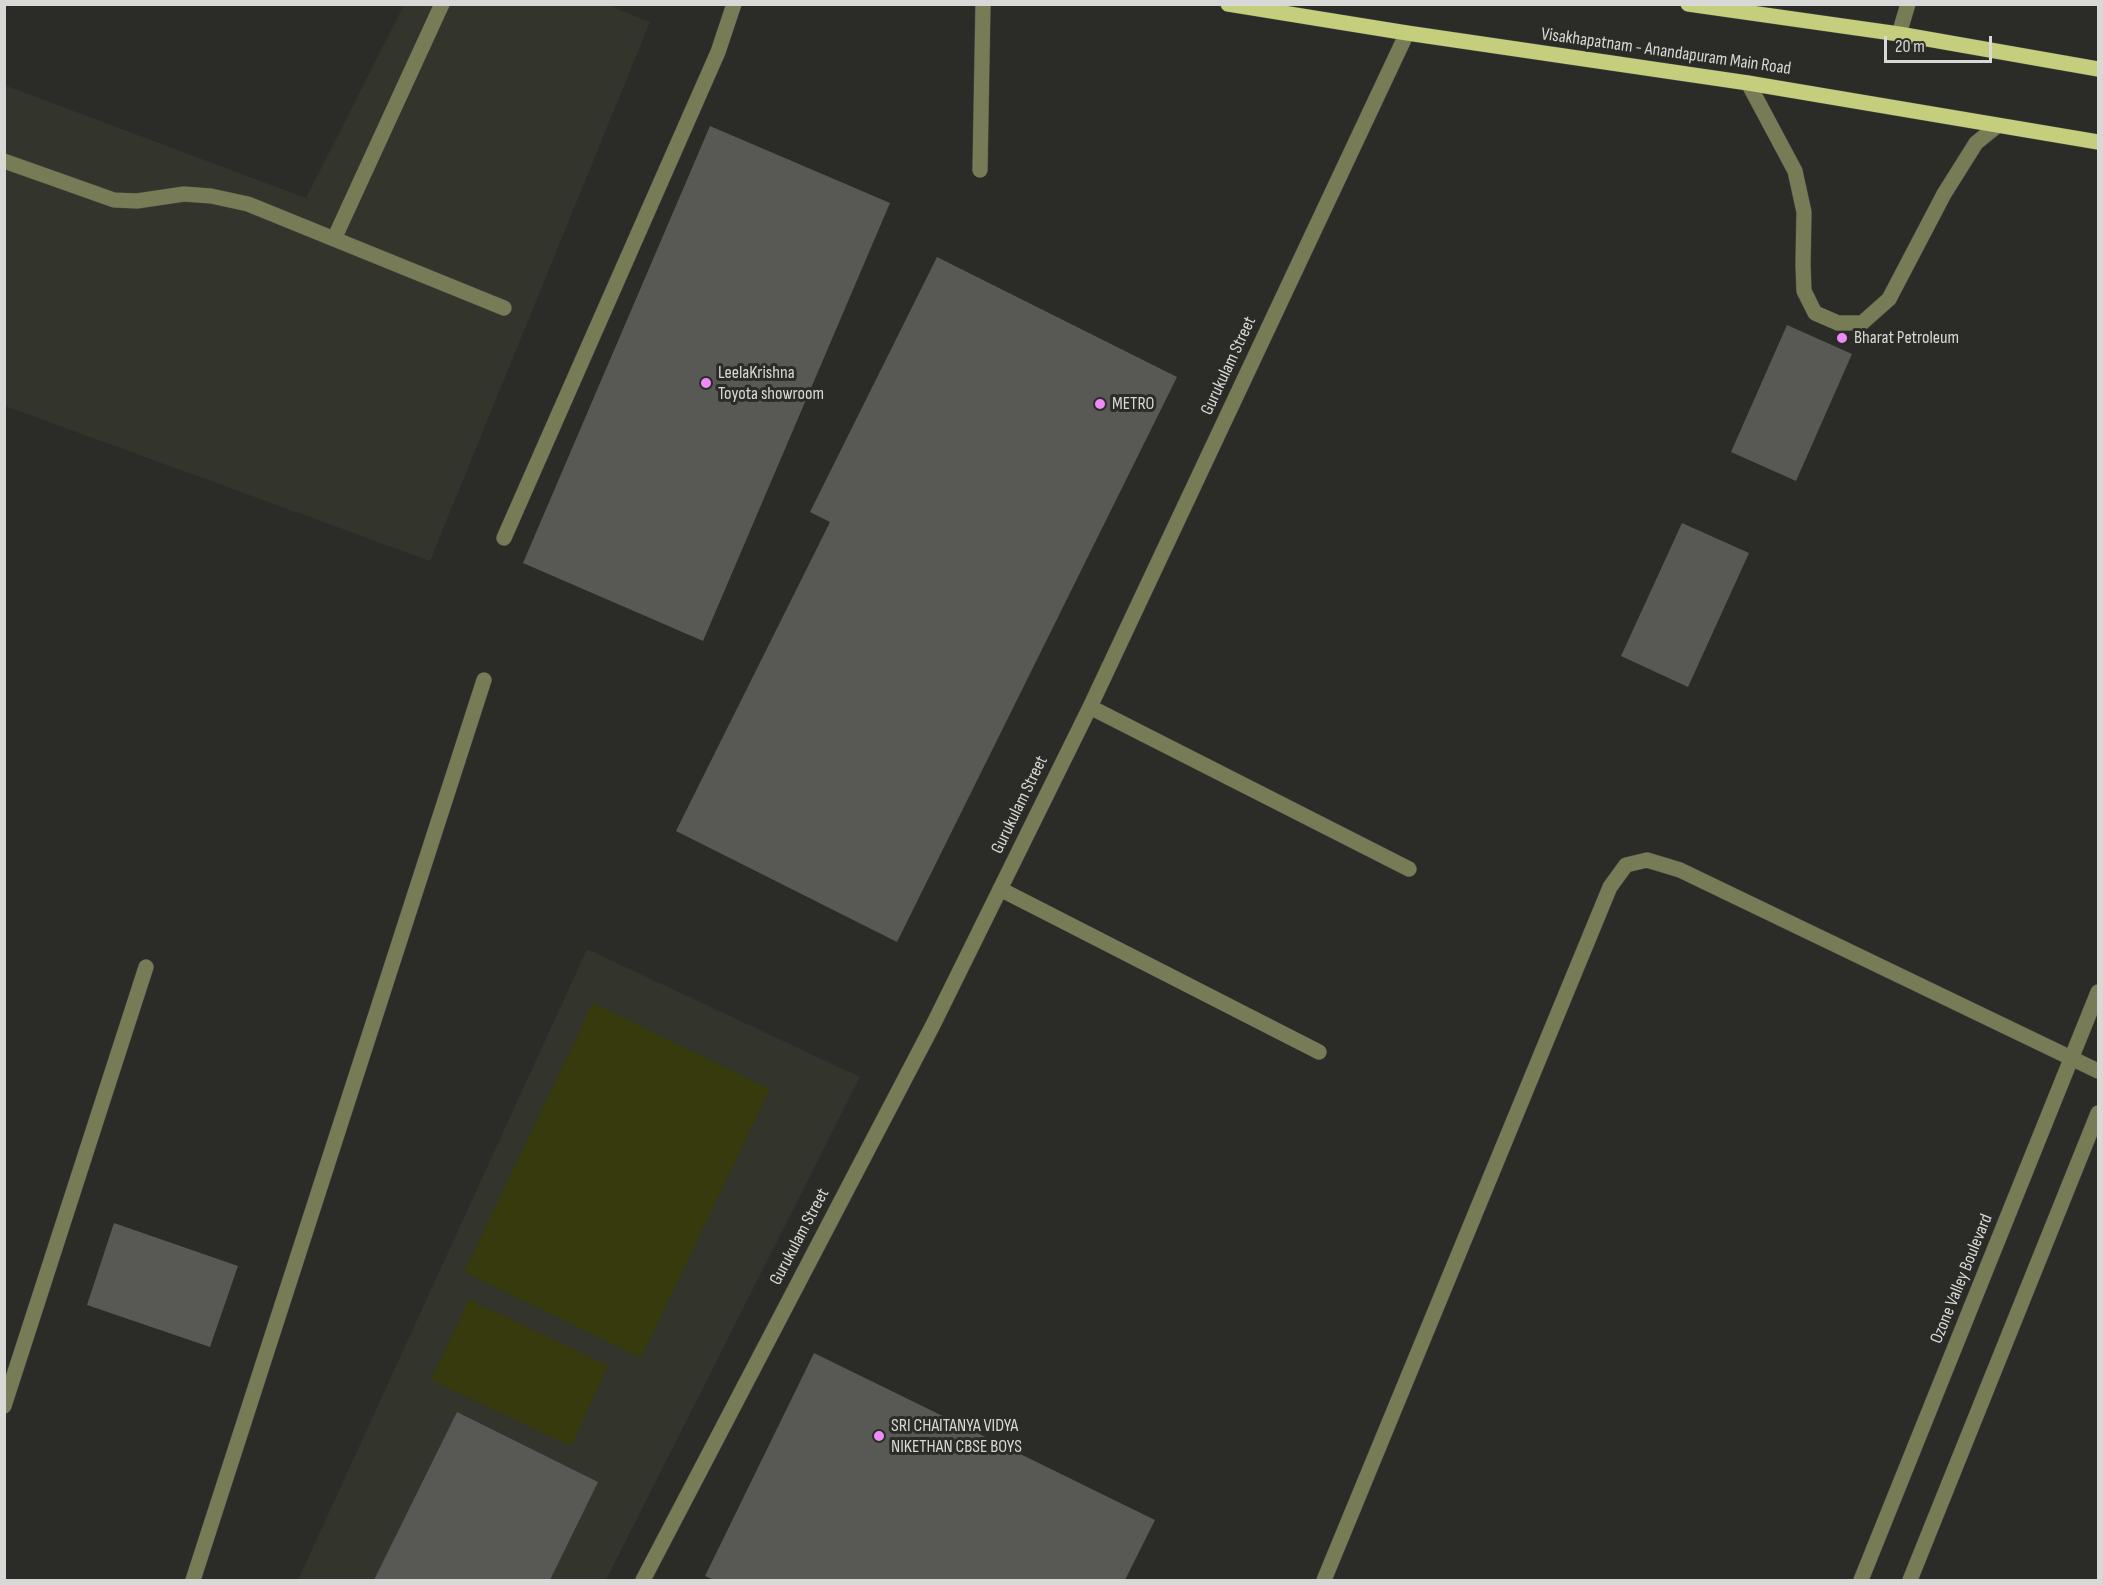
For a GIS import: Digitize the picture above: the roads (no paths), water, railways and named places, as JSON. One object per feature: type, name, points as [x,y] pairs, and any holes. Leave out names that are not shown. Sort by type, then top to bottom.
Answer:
[{"type":"main road","name":"Visakhapatnam - Anandapuram Main Road","points":[[1228,4],[1748,83],[2098,142]]},
{"type":"main road","points":[[1688,4],[1899,34],[2098,69]]},
{"type":"street","points":[[334,239],[442,4]]},
{"type":"street","points":[[504,538],[718,52],[734,4]]},
{"type":"street","points":[[980,170],[982,4]]},
{"type":"street","points":[[1899,34],[1908,4]]},
{"type":"street","name":"Gurukulam Street","points":[[643,1581],[929,1033],[1000,890],[1090,707],[1407,33]]},
{"type":"street","points":[[1748,83],[1795,171],[1804,212],[1804,291],[1815,313],[1838,323],[1862,323],[1889,299],[1954,177],[1976,143],[1997,126]]},
{"type":"street","points":[[4,160],[114,200],[137,201],[183,194],[211,196],[248,204],[504,308]]},
{"type":"street","points":[[193,1581],[484,680]]},
{"type":"street","points":[[1090,707],[1409,869]]},
{"type":"street","points":[[1324,1581],[1610,887],[1626,865],[1647,860],[1680,870],[2098,1071]]},
{"type":"street","points":[[1000,890],[1319,1052]]},
{"type":"street","points":[[4,1406],[146,967]]},
{"type":"street","name":"Ozone Valley Boulevard","points":[[1861,1581],[2098,992]]},
{"type":"street","points":[[1910,1581],[2098,1113]]},
{"type":"place","name":"Bharat Petroleum","points":[[1842,338]]},
{"type":"place","name":"LeelaKrishna Toyota showroom","points":[[706,383]]},
{"type":"place","name":"METRO","points":[[1100,404]]},
{"type":"place","name":"SRI CHAITANYA VIDYA NIKETHAN CBSE BOYS","points":[[879,1436]]}]
